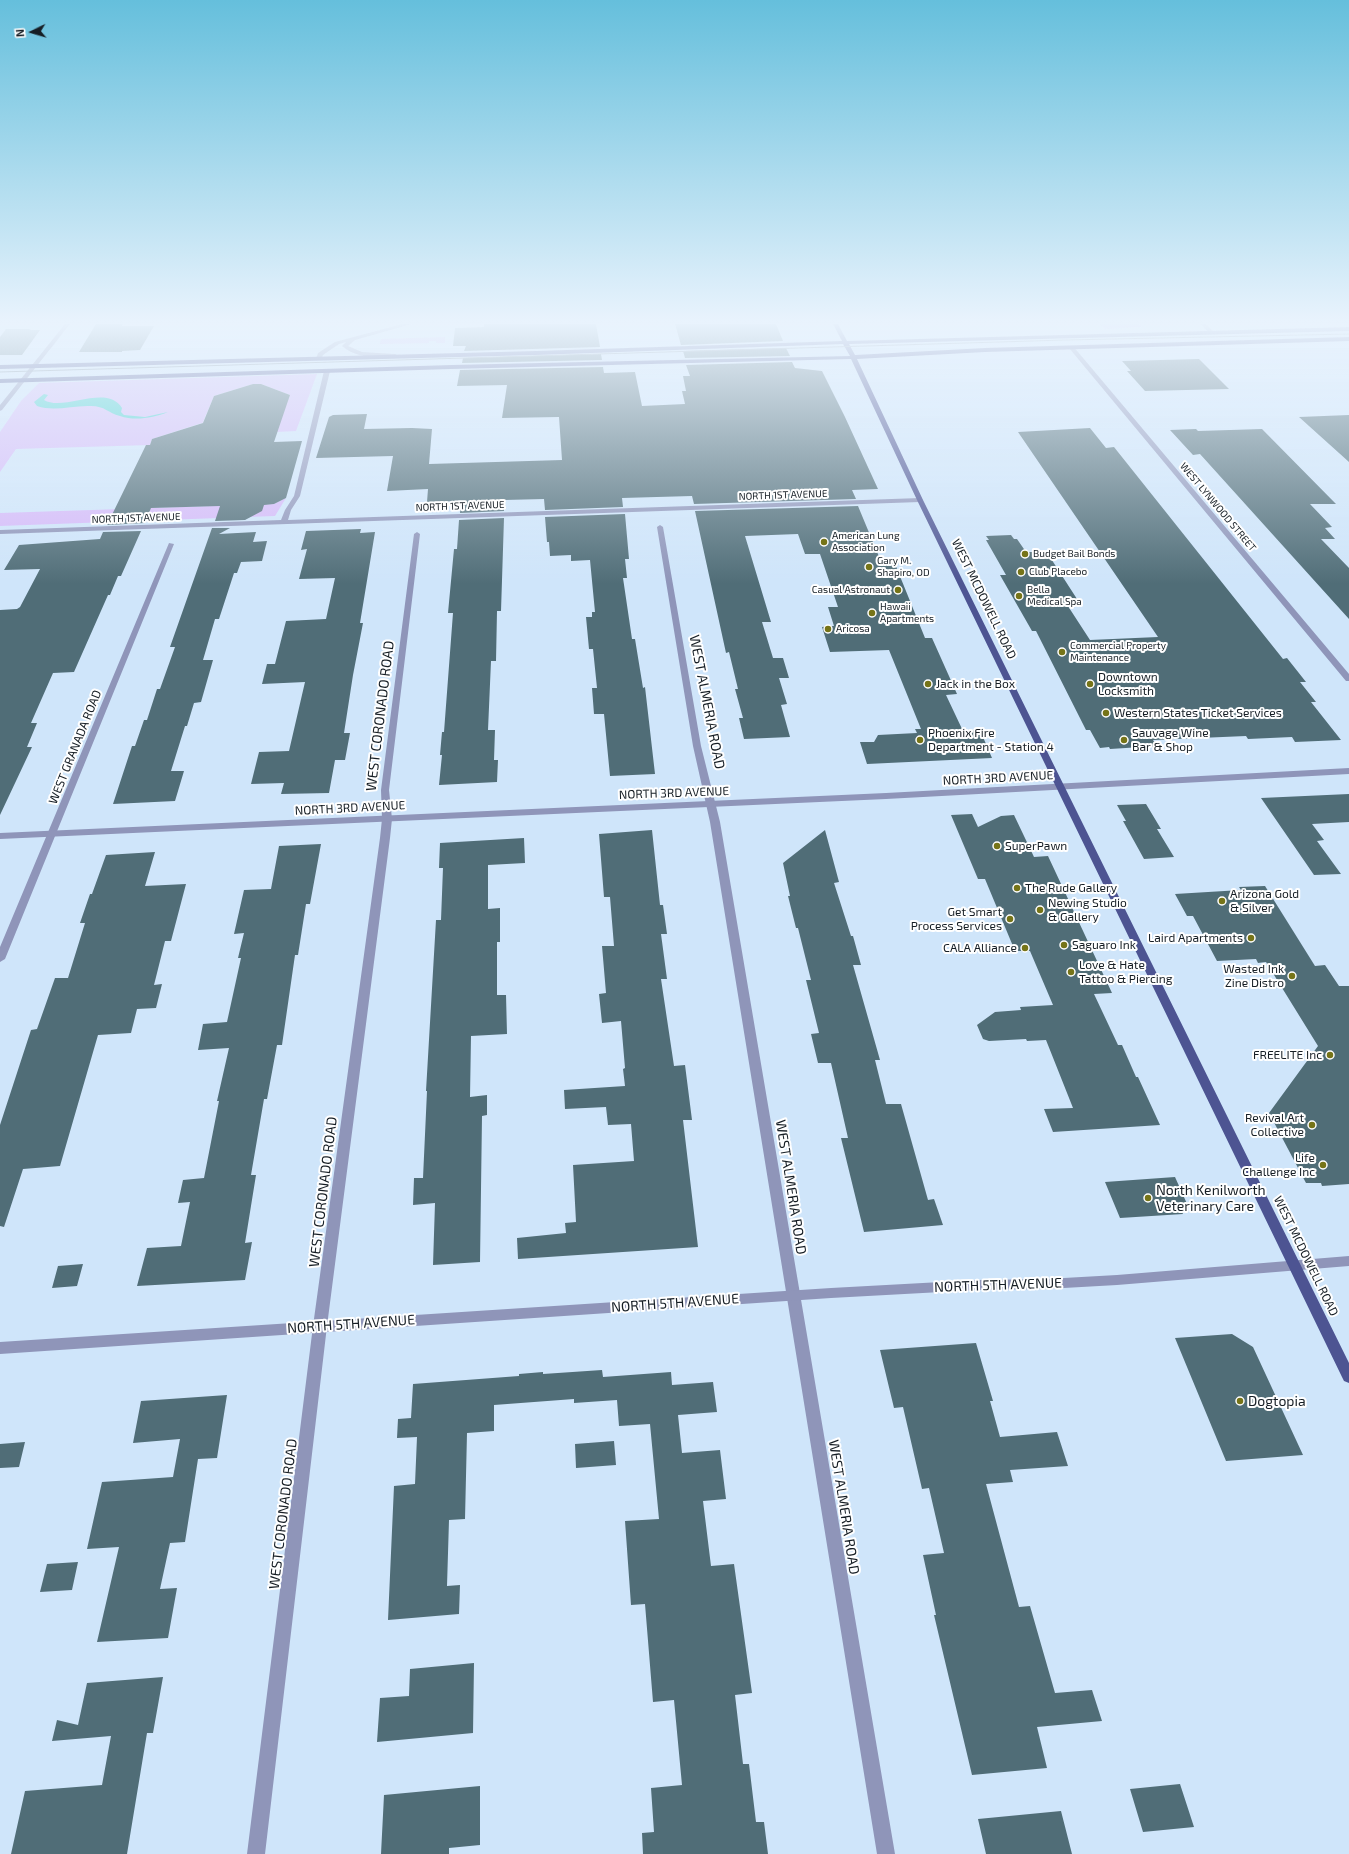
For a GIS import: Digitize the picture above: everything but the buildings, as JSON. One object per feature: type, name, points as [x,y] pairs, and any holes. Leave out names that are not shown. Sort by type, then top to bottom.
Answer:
[{"type":"main road","name":"WEST MCDOWELL ROAD","points":[[878,411],[920,500],[1349,1377]]},
{"type":"street","points":[[284,522],[288,510],[297,496],[318,411]]},
{"type":"street","name":"WEST LYNWOOD STREET","points":[[1124,411],[1349,680]]},
{"type":"street","name":"NORTH 1ST AVENUE","points":[[0,532],[920,500]]},
{"type":"street","name":"WEST ALMERIA ROAD","points":[[660,527],[697,746],[712,803],[886,1854]]},
{"type":"street","name":"WEST CORONADO ROAD","points":[[256,1854],[320,1326],[387,818],[385,790],[417,534]]},
{"type":"street","name":"WEST GRANADA ROAD","points":[[0,958],[171,544]]},
{"type":"street","name":"NORTH 3RD AVENUE","points":[[0,836],[1060,787],[1349,771]]},
{"type":"street","name":"NORTH 5TH AVENUE","points":[[0,1348],[794,1295],[978,1284],[1046,1284],[1117,1280],[1295,1264],[1349,1261]]},
{"type":"shaded area","points":[[15,411],[208,411],[203,422],[205,422],[152,439],[150,445],[16,449],[0,472],[0,432]]},
{"type":"shaded area","points":[[108,411],[121,411],[124,415],[145,417],[168,412],[138,419],[116,415]]},
{"type":"shaded area","points":[[277,411],[304,411],[296,431],[257,433]]},
{"type":"shaded area","points":[[286,498],[275,516],[0,526],[0,513],[274,504]]},
{"type":"place","name":"American Lung Association","points":[[824,542]]},
{"type":"place","name":"Budget Bail Bonds","points":[[1025,554]]},
{"type":"place","name":"Gary M. Shapiro, OD","points":[[869,567]]},
{"type":"place","name":"Club Placebo","points":[[1021,572]]},
{"type":"place","name":"Casual Astronaut","points":[[898,590]]},
{"type":"place","name":"Bella Medical Spa","points":[[1019,596]]},
{"type":"place","name":"Hawaii Apartments","points":[[872,613]]},
{"type":"place","name":"Aricosa","points":[[828,629]]},
{"type":"place","name":"Commercial Property Maintenance","points":[[1062,652]]},
{"type":"place","name":"Jack in the Box","points":[[928,684]]},
{"type":"place","name":"Downtown Locksmith","points":[[1090,684]]},
{"type":"place","name":"Western States Ticket Services","points":[[1106,713]]},
{"type":"place","name":"Phoenix Fire Department - Station 4","points":[[920,740]]},
{"type":"place","name":"Sauvage Wine Bar & Shop","points":[[1124,740]]},
{"type":"place","name":"SuperPawn","points":[[997,846]]},
{"type":"place","name":"The Rude Gallery","points":[[1017,888]]},
{"type":"place","name":"Arizona Gold & Silver","points":[[1222,901]]},
{"type":"place","name":"Newing Studio & Gallery","points":[[1040,910]]},
{"type":"place","name":"Get Smart Process Services","points":[[1010,919]]},
{"type":"place","name":"Laird Apartments","points":[[1251,938]]},
{"type":"place","name":"Saguaro Ink","points":[[1064,945]]},
{"type":"place","name":"CALA Alliance","points":[[1025,948]]},
{"type":"place","name":"Love & Hate Tattoo & Piercing","points":[[1071,972]]},
{"type":"place","name":"Wasted Ink Zine Distro","points":[[1292,976]]},
{"type":"place","name":"FREELITE Inc","points":[[1330,1055]]},
{"type":"place","name":"Revival Art Collective","points":[[1312,1125]]},
{"type":"place","name":"Life Challenge Inc","points":[[1323,1165]]},
{"type":"place","name":"North Kenilworth Veterinary Care","points":[[1148,1198]]},
{"type":"place","name":"Dogtopia","points":[[1240,1401]]}]
